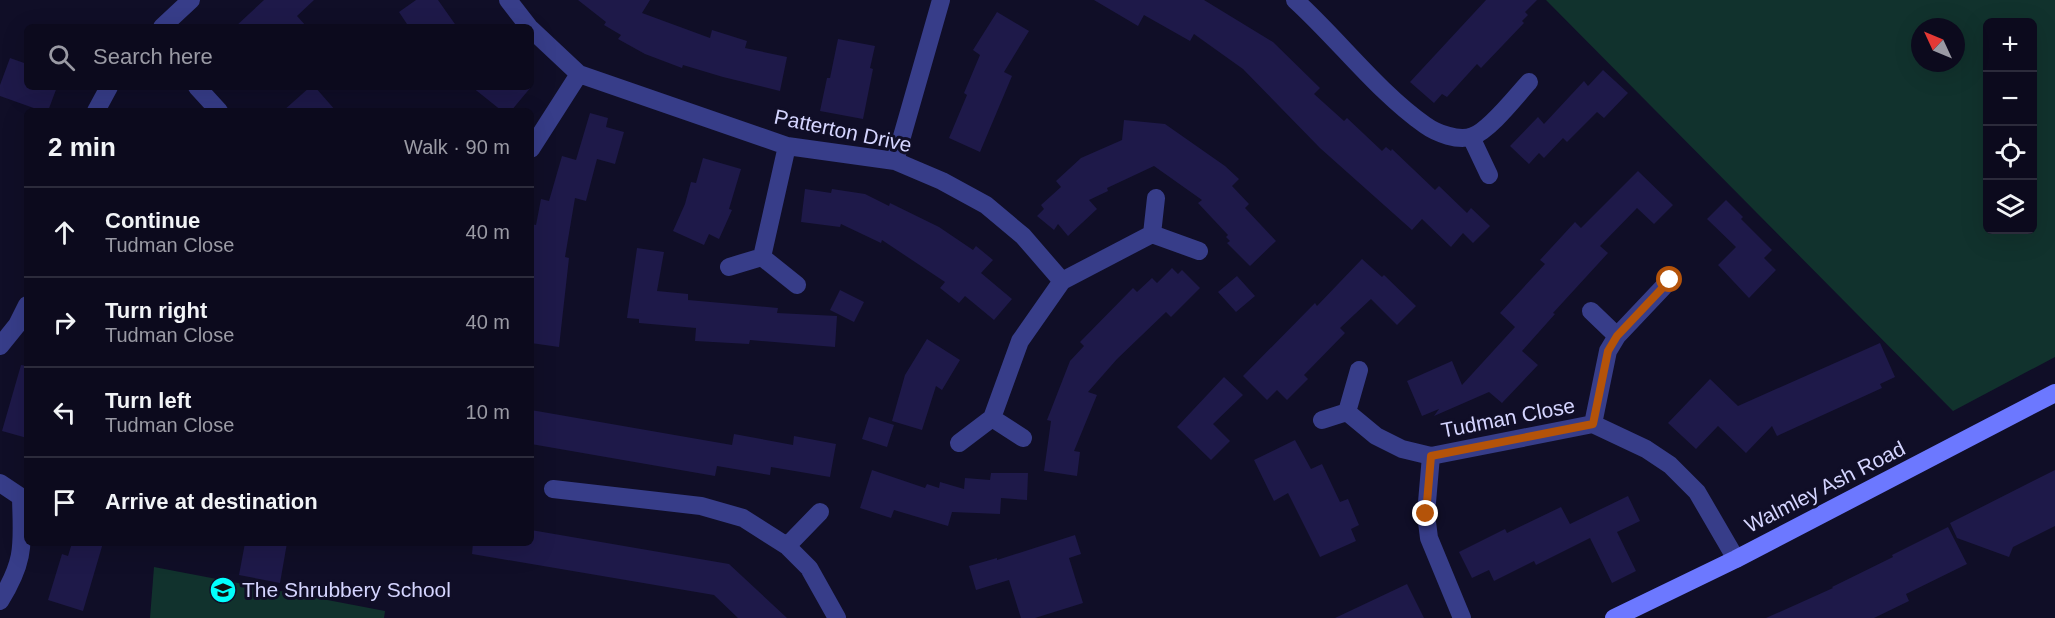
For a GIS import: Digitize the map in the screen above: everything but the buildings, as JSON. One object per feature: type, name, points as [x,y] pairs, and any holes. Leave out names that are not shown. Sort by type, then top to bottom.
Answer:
[{"type":"street","points":[[165,24],[191,0]]},
{"type":"street","name":"Patterton Drive","points":[[508,0],[527,24]]},
{"type":"street","points":[[895,161],[941,0]]},
{"type":"street","points":[[1295,0],[1395,99],[1426,126],[1451,137],[1471,137],[1484,130],[1529,82]]},
{"type":"street","name":"Patterton Drive","points":[[534,32],[579,74],[787,146],[895,161],[942,181],[986,205],[1023,236],[1062,281]]},
{"type":"street","points":[[534,144],[579,74]]},
{"type":"street","points":[[98,108],[107,90]]},
{"type":"street","points":[[200,90],[216,108]]},
{"type":"street","points":[[1471,137],[1490,175]]},
{"type":"street","points":[[762,257],[787,146]]},
{"type":"street","points":[[1152,234],[1156,198]]},
{"type":"street","points":[[959,443],[992,418],[1020,341],[1062,281],[1152,234],[1199,251]]},
{"type":"street","points":[[729,267],[762,257]]},
{"type":"street","points":[[762,257],[796,285]]},
{"type":"street","name":"Tudman Close","points":[[1593,424],[1608,351],[1617,336],[1670,280]]},
{"type":"street","points":[[0,346],[17,325],[24,311]]},
{"type":"street","points":[[1591,312],[1617,336]]},
{"type":"street","points":[[1322,420],[1347,412],[1359,370]]},
{"type":"street","name":"Walmley Ash Road","points":[[1614,618],[1736,559],[2055,393]]},
{"type":"street","name":"Tudman Close","points":[[1347,412],[1376,436],[1402,449],[1431,456],[1593,424],[1646,449],[1670,465],[1697,492],[1736,559]]},
{"type":"street","points":[[992,418],[1023,438]]},
{"type":"street","name":"Tudman Close","points":[[1431,456],[1426,514],[1429,537],[1462,618]]},
{"type":"street","points":[[0,483],[24,496],[20,561],[14,578],[0,601]]},
{"type":"street","points":[[553,489],[701,506],[743,518],[787,546],[809,568],[837,618]]},
{"type":"street","points":[[787,546],[820,512]]},
{"type":"green space","points":[[1546,0],[2055,0],[2055,357],[1953,411]]},
{"type":"green space","name":"The Shrubbery School","points":[[154,567],[385,611],[384,618],[150,618]]},
{"type":"place","name":"The Shrubbery School","points":[[223,590]]},
{"type":"route","points":[[1426,514],[1431,456],[1593,424],[1608,351],[1617,336],[1670,280]]}]
